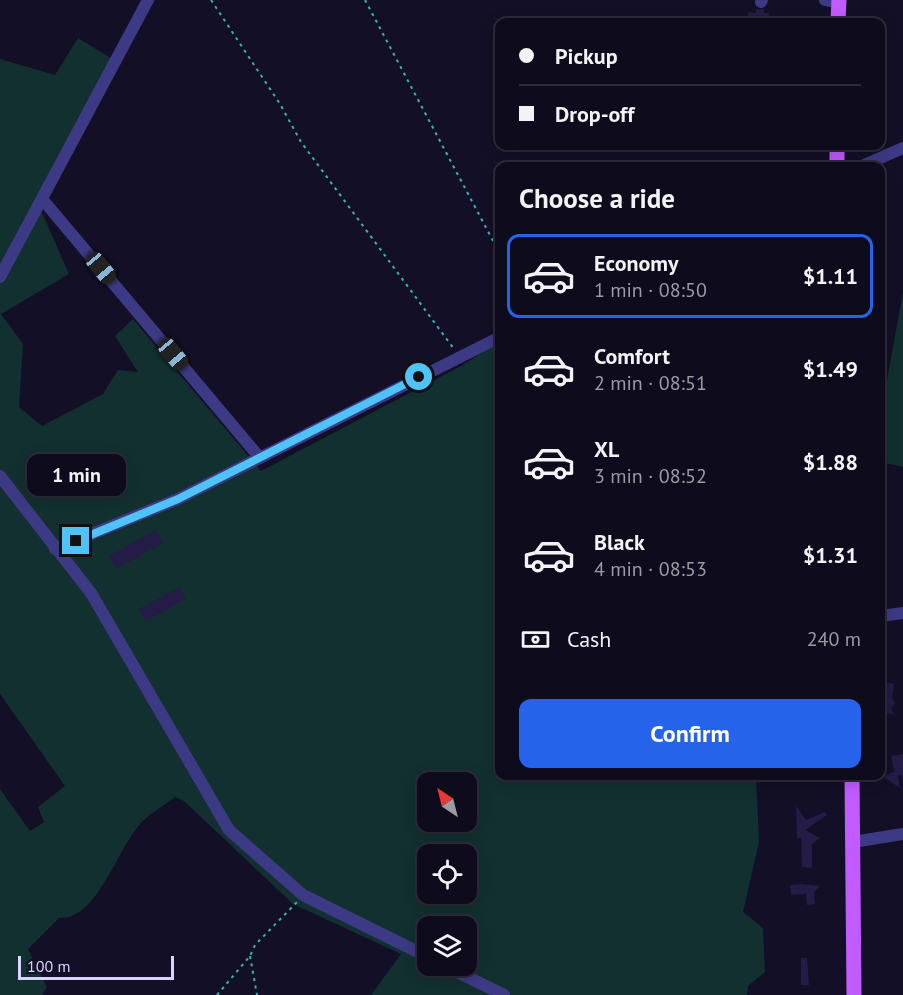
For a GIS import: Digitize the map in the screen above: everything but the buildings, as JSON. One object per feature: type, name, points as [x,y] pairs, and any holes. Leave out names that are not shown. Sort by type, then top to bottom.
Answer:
[{"type":"main road","points":[[834,1],[837,18]]},
{"type":"main road","points":[[852,780],[854,995]]},
{"type":"street","points":[[0,277],[148,0]]},
{"type":"street","points":[[871,162],[903,148]]},
{"type":"street","points":[[43,200],[260,458]]},
{"type":"street","points":[[55,549],[178,499],[495,339]]},
{"type":"street","points":[[0,476],[55,549],[92,593],[229,830],[303,895],[417,952]]},
{"type":"street","points":[[885,615],[903,613]]},
{"type":"street","points":[[853,842],[903,834]]},
{"type":"street","points":[[465,976],[504,995]]},
{"type":"path","points":[[211,0],[280,104],[301,142],[459,357]]},
{"type":"path","points":[[366,0],[495,245]]},
{"type":"path","points":[[217,995],[250,956],[255,945],[303,895]]},
{"type":"path","points":[[250,956],[257,995]]},
{"type":"green space","points":[[78,38],[114,60],[37,201],[69,274],[1,314],[23,344],[19,407],[42,426],[103,394],[118,370],[138,372],[115,336],[133,319],[261,471],[461,366],[495,345],[495,780],[756,780],[759,842],[743,912],[763,928],[765,972],[748,986],[747,995],[371,995],[401,954],[293,904],[184,801],[175,797],[149,816],[132,834],[106,881],[85,908],[73,916],[59,918],[28,949],[47,987],[42,995],[0,995],[0,789],[30,831],[44,822],[38,807],[65,786],[0,694],[0,59],[55,75]]},
{"type":"green space","points":[[903,292],[903,467],[885,463],[885,391]]},
{"type":"route","points":[[76,541],[178,499],[419,377]]}]
